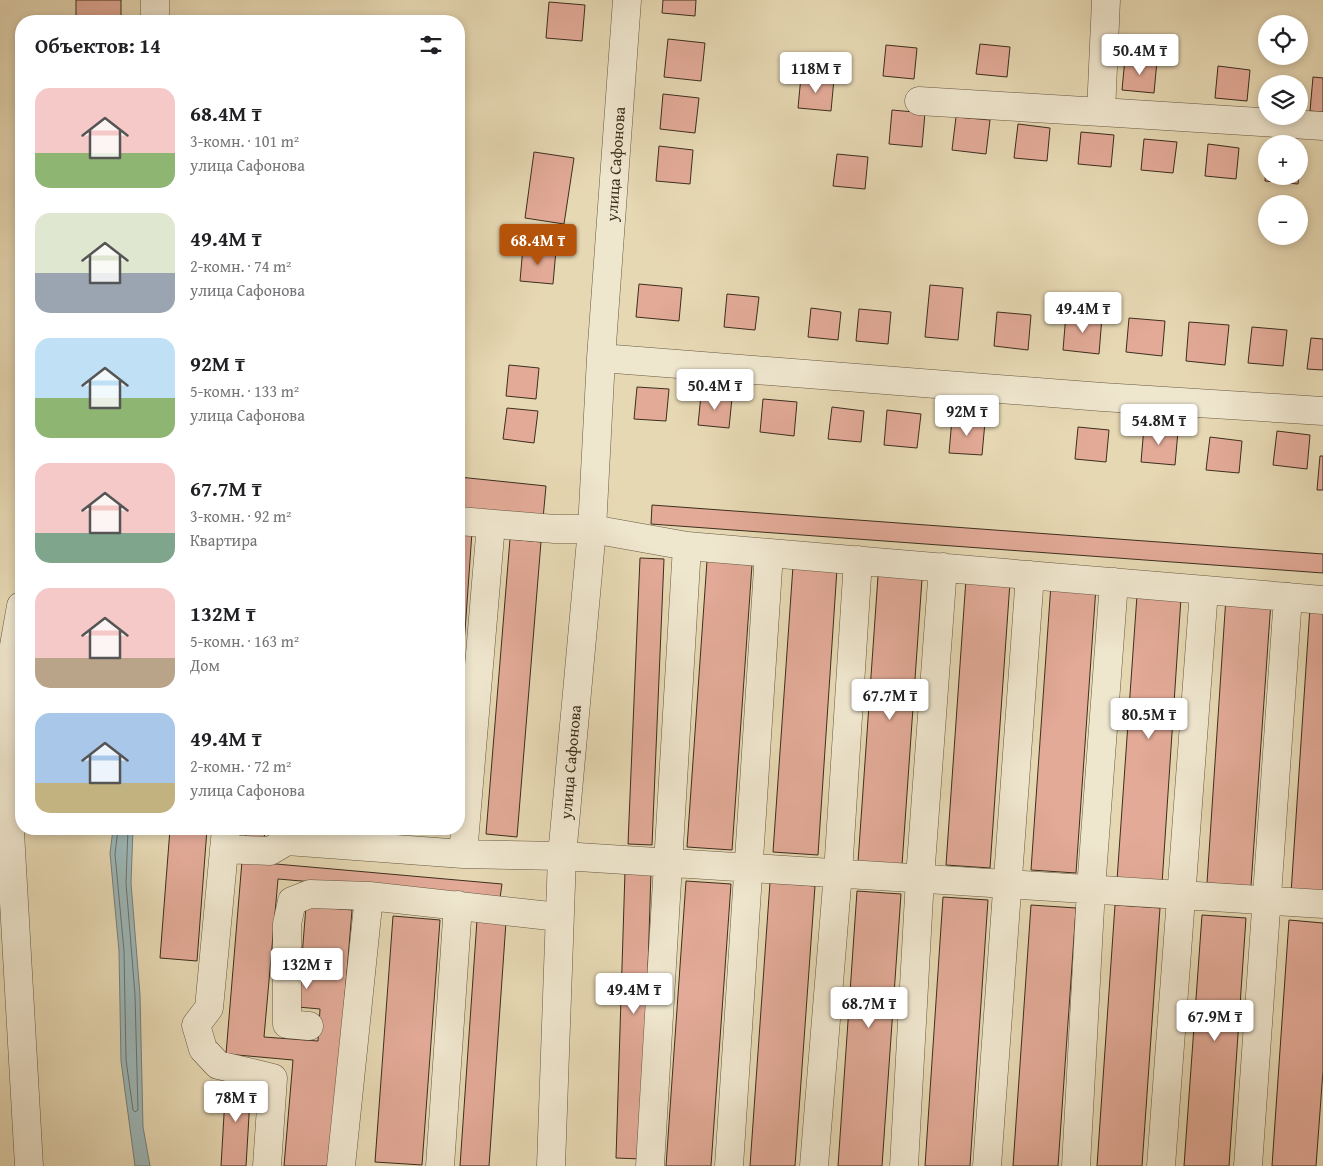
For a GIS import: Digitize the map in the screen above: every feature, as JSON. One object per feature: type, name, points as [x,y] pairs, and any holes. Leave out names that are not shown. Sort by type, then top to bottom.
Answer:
[{"type":"street","points":[[155,0],[155,15]]},
{"type":"street","name":"улица Сафонова","points":[[551,1166],[562,856],[592,529],[601,358],[627,0]]},
{"type":"street","points":[[1101,112],[1106,0]]},
{"type":"street","points":[[919,102],[1323,126]]},
{"type":"street","points":[[601,358],[1102,397],[1323,412]]},
{"type":"street","points":[[465,522],[555,529],[592,529],[687,546],[1323,600]]},
{"type":"street","points":[[465,830],[491,524]]},
{"type":"street","points":[[650,1166],[687,546]]},
{"type":"street","points":[[729,1166],[769,553]]},
{"type":"street","points":[[814,1166],[838,873],[858,560]]},
{"type":"street","points":[[904,1166],[920,878],[943,568]]},
{"type":"street","points":[[987,1166],[1030,575]]},
{"type":"street","points":[[1076,1166],[1091,889],[1114,582]]},
{"type":"street","points":[[1161,1166],[1204,590]]},
{"type":"street","points":[[1248,1166],[1288,597]]},
{"type":"street","points":[[15,640],[3,709],[29,1166]]},
{"type":"street","points":[[3,709],[15,694]]},
{"type":"street","points":[[267,1166],[274,1078],[218,1065],[203,1049],[196,1025],[210,1008],[225,839],[270,851],[288,835],[376,838],[463,854],[562,856],[667,862],[1323,904]]},
{"type":"street","points":[[463,854],[465,835]]},
{"type":"street","points":[[309,1026],[287,1024],[287,924],[292,901],[310,894],[369,896],[559,917]]},
{"type":"street","points":[[341,1166],[369,896]]},
{"type":"street","points":[[440,1166],[458,905]]},
{"type":"water","points":[[112,835],[133,835],[131,883],[140,995],[143,1127],[150,1166],[135,1166],[121,1061],[119,951],[110,853]]},
{"type":"building","points":[[76,0],[121,0],[121,15],[76,15]]},
{"type":"building","points":[[663,0],[696,0],[695,16],[662,13]]},
{"type":"building","points":[[549,2],[585,5],[582,41],[546,38]]},
{"type":"building","points":[[668,39],[705,43],[701,81],[664,77]]},
{"type":"building","points":[[980,44],[1010,47],[1007,77],[976,74]]},
{"type":"building","points":[[886,45],[917,48],[914,79],[883,76]]},
{"type":"building","points":[[1125,58],[1157,61],[1154,93],[1122,90]]},
{"type":"building","points":[[1218,66],[1250,70],[1247,101],[1215,98]]},
{"type":"building","points":[[801,76],[834,79],[831,111],[798,108]]},
{"type":"building","points":[[1313,77],[1323,78],[1323,112],[1310,111]]},
{"type":"building","points":[[663,94],[699,98],[695,133],[660,129]]},
{"type":"building","points":[[892,110],[925,113],[922,147],[889,144]]},
{"type":"building","points":[[956,117],[990,120],[986,154],[952,150]]},
{"type":"building","points":[[1018,124],[1050,128],[1047,161],[1014,158]]},
{"type":"building","points":[[1081,132],[1114,135],[1111,167],[1078,164]]},
{"type":"building","points":[[1144,139],[1177,142],[1173,173],[1141,170]]},
{"type":"building","points":[[1208,144],[1239,148],[1236,179],[1205,176]]},
{"type":"building","points":[[659,146],[693,150],[690,184],[656,181]]},
{"type":"building","points":[[534,152],[574,158],[564,224],[525,218]]},
{"type":"building","points":[[837,154],[868,157],[865,189],[833,186]]},
{"type":"building","points":[[523,247],[556,250],[553,284],[520,281]]},
{"type":"building","points":[[639,284],[682,288],[679,321],[636,317]]},
{"type":"building","points":[[930,285],[963,288],[958,340],[925,337]]},
{"type":"building","points":[[727,294],[759,297],[755,330],[724,327]]},
{"type":"building","points":[[811,308],[841,312],[838,340],[808,337]]},
{"type":"building","points":[[859,309],[891,312],[888,344],[856,341]]},
{"type":"building","points":[[997,312],[1031,315],[1028,350],[994,346]]},
{"type":"building","points":[[1066,314],[1102,317],[1099,354],[1063,350]]},
{"type":"building","points":[[1129,318],[1165,321],[1162,356],[1126,352]]},
{"type":"building","points":[[1189,322],[1229,325],[1225,365],[1186,361]]},
{"type":"building","points":[[1252,327],[1287,330],[1283,366],[1248,363]]},
{"type":"building","points":[[1311,338],[1323,339],[1323,370],[1307,369]]},
{"type":"building","points":[[509,365],[539,368],[536,399],[506,396]]},
{"type":"building","points":[[637,387],[669,389],[666,421],[634,419]]},
{"type":"building","points":[[701,395],[732,398],[729,428],[698,425]]},
{"type":"building","points":[[763,399],[797,402],[794,436],[760,432]]},
{"type":"building","points":[[832,407],[864,411],[861,442],[828,439]]},
{"type":"building","points":[[507,408],[538,411],[534,443],[503,439]]},
{"type":"building","points":[[887,410],[921,414],[917,448],[884,445]]},
{"type":"building","points":[[952,419],[985,422],[982,455],[949,453]]},
{"type":"building","points":[[1078,427],[1109,430],[1106,462],[1075,459]]},
{"type":"building","points":[[1144,427],[1178,431],[1175,465],[1141,462]]},
{"type":"building","points":[[1277,431],[1310,435],[1307,469],[1273,465]]},
{"type":"building","points":[[1210,437],[1242,441],[1239,473],[1206,470]]},
{"type":"building","points":[[1320,456],[1323,456],[1323,490],[1317,490]]},
{"type":"building","points":[[465,478],[546,486],[543,519],[465,512]]},
{"type":"building","points":[[652,505],[1323,554],[1323,573],[651,524]]},
{"type":"building","points":[[465,531],[472,532],[465,631]]},
{"type":"building","points":[[510,539],[541,542],[517,837],[486,834]]},
{"type":"building","points":[[640,558],[664,559],[652,845],[628,844]]},
{"type":"building","points":[[707,561],[752,565],[732,850],[687,847]]},
{"type":"building","points":[[793,566],[837,569],[818,855],[773,852]]},
{"type":"building","points":[[878,576],[922,579],[902,865],[858,862]]},
{"type":"building","points":[[966,579],[1010,582],[990,868],[946,865]]},
{"type":"building","points":[[1051,584],[1096,587],[1076,873],[1031,870]]},
{"type":"building","points":[[1137,595],[1181,598],[1162,884],[1117,880]]},
{"type":"building","points":[[1226,597],[1271,601],[1251,886],[1207,883]]},
{"type":"building","points":[[1310,607],[1323,608],[1323,896],[1291,893]]},
{"type":"building","points":[[170,835],[207,835],[197,961],[160,958]]},
{"type":"building","points":[[245,835],[265,835],[264,842],[245,840]]},
{"type":"building","points":[[242,861],[502,884],[500,898],[278,879],[264,1037],[318,1041],[320,1009],[298,1007],[306,906],[352,910],[331,1166],[284,1166],[293,1060],[226,1054]]},
{"type":"building","points":[[625,871],[651,872],[642,1159],[616,1158]]},
{"type":"building","points":[[686,881],[731,884],[711,1166],[666,1166]]},
{"type":"building","points":[[770,882],[815,886],[795,1166],[750,1166]]},
{"type":"building","points":[[857,891],[901,894],[882,1166],[838,1166]]},
{"type":"building","points":[[943,897],[988,900],[970,1166],[925,1166]]},
{"type":"building","points":[[1031,905],[1076,908],[1058,1166],[1013,1166]]},
{"type":"building","points":[[1115,905],[1160,908],[1142,1166],[1097,1166]]},
{"type":"building","points":[[1202,915],[1246,918],[1229,1166],[1184,1166]]},
{"type":"building","points":[[393,916],[440,920],[422,1165],[375,1162]]},
{"type":"building","points":[[477,920],[506,922],[489,1166],[460,1166]]},
{"type":"building","points":[[1289,920],[1323,923],[1323,1071],[1316,1166],[1272,1166]]},
{"type":"building","points":[[226,1080],[251,1082],[246,1166],[221,1166]]}]
